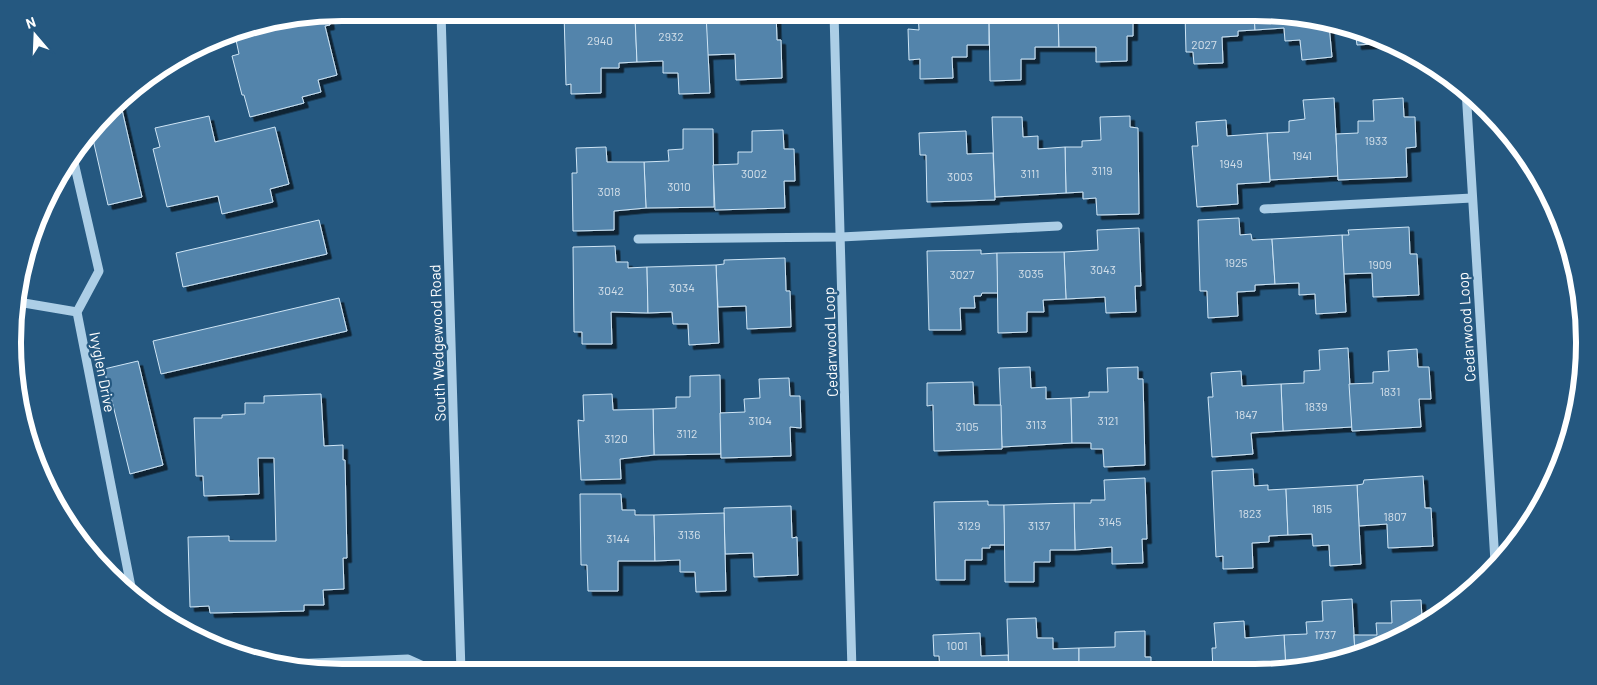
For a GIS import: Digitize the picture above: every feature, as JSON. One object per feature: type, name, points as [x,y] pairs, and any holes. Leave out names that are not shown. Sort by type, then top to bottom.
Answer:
[{"type":"street","name":"South Wedgewood Road","points":[[441,21],[461,664]]},
{"type":"street","name":"Cedarwood Loop","points":[[834,21],[852,664]]},
{"type":"street","name":"Cedarwood Loop","points":[[1467,102],[1495,556]]},
{"type":"street","points":[[24,303],[77,312],[99,271],[75,165]]},
{"type":"street","points":[[1264,209],[1472,198]]},
{"type":"street","points":[[638,239],[841,237],[1058,226]]},
{"type":"street","name":"Ivyglen Drive","points":[[77,312],[130,583]]},
{"type":"street","points":[[319,663],[408,659],[420,664]]},
{"type":"building","points":[[564,21],[635,21],[637,62],[619,63],[619,68],[601,68],[601,93],[571,94],[571,84],[566,85]]},
{"type":"building","points":[[635,21],[706,21],[710,93],[679,94],[678,73],[663,73],[663,61],[637,62]]},
{"type":"building","points":[[706,21],[776,21],[777,40],[781,40],[782,78],[736,80],[735,54],[707,55]]},
{"type":"building","points":[[918,21],[989,21],[989,45],[967,45],[967,57],[952,57],[953,78],[920,79],[920,59],[909,60],[908,29],[919,30]]},
{"type":"building","points":[[989,21],[1058,21],[1059,47],[1035,47],[1035,59],[1021,59],[1021,80],[990,81]]},
{"type":"building","points":[[1058,21],[1133,21],[1133,36],[1127,36],[1127,61],[1096,62],[1096,47],[1059,47]]},
{"type":"building","points":[[1185,21],[1254,21],[1255,30],[1238,31],[1238,36],[1222,37],[1223,63],[1194,64],[1193,52],[1186,52]]},
{"type":"building","points":[[1254,21],[1296,24],[1329,30],[1332,57],[1302,60],[1300,40],[1285,41],[1284,28],[1255,30]]},
{"type":"building","points":[[329,22],[330,25],[325,26],[337,75],[318,80],[321,92],[302,97],[304,103],[250,117],[232,56],[239,54],[236,40],[259,34],[258,32],[280,27]]},
{"type":"building","points":[[1356,37],[1372,44],[1357,45]]},
{"type":"building","points":[[1334,98],[1338,176],[1270,180],[1267,133],[1289,132],[1289,121],[1305,119],[1303,100]]},
{"type":"building","points":[[1403,98],[1404,117],[1415,117],[1416,147],[1406,148],[1407,177],[1338,180],[1336,134],[1358,133],[1358,121],[1374,121],[1373,100]]},
{"type":"building","points":[[122,109],[142,197],[108,205],[93,141]]},
{"type":"building","points":[[209,116],[215,142],[275,127],[289,184],[270,189],[273,202],[222,214],[218,196],[167,207],[153,149],[160,147],[155,128]]},
{"type":"building","points":[[1130,116],[1130,127],[1138,128],[1139,214],[1097,215],[1096,198],[1083,199],[1083,192],[1066,193],[1065,147],[1082,147],[1082,141],[1101,140],[1100,117]]},
{"type":"building","points":[[992,117],[1022,117],[1023,137],[1038,136],[1038,149],[1065,147],[1066,193],[995,197]]},
{"type":"building","points":[[1226,120],[1227,136],[1267,133],[1270,182],[1237,184],[1238,204],[1197,207],[1192,146],[1198,146],[1196,122]]},
{"type":"building","points":[[683,129],[713,129],[714,207],[646,208],[644,162],[669,161],[668,150],[683,149]]},
{"type":"building","points":[[783,130],[784,149],[794,149],[795,181],[784,181],[785,208],[715,210],[713,165],[738,164],[738,152],[752,152],[752,131]]},
{"type":"building","points":[[966,131],[967,154],[993,153],[995,200],[927,202],[926,155],[920,155],[919,133]]},
{"type":"building","points":[[606,147],[607,162],[644,162],[646,208],[614,211],[614,230],[573,231],[572,173],[577,173],[576,148]]},
{"type":"building","points":[[1239,218],[1240,235],[1251,234],[1252,240],[1272,239],[1275,284],[1255,285],[1255,291],[1237,292],[1238,316],[1208,318],[1207,291],[1200,291],[1198,220]]},
{"type":"building","points":[[319,220],[327,254],[183,287],[176,253]]},
{"type":"building","points":[[1409,227],[1410,254],[1417,254],[1419,295],[1373,297],[1372,273],[1343,274],[1342,235],[1349,235],[1348,230]]},
{"type":"building","points":[[1139,228],[1141,286],[1135,286],[1136,312],[1106,313],[1105,297],[1066,299],[1064,252],[1098,250],[1097,230]]},
{"type":"building","points":[[1342,235],[1346,312],[1316,314],[1315,294],[1299,295],[1299,283],[1275,284],[1272,239]]},
{"type":"building","points":[[615,246],[616,262],[628,262],[628,268],[647,267],[648,313],[611,312],[612,344],[582,344],[582,332],[574,332],[573,247]]},
{"type":"building","points":[[981,250],[981,254],[997,253],[998,293],[982,293],[981,296],[974,296],[975,308],[960,308],[961,330],[929,330],[927,251]]},
{"type":"building","points":[[1064,252],[1066,299],[1043,300],[1044,312],[1027,312],[1027,332],[998,333],[997,253]]},
{"type":"building","points":[[785,258],[786,291],[790,291],[791,327],[747,329],[746,306],[718,307],[716,265],[724,264],[724,260]]},
{"type":"building","points":[[716,265],[719,343],[689,345],[688,324],[673,324],[672,312],[648,313],[647,267]]},
{"type":"building","points":[[339,298],[347,331],[161,374],[153,341]]},
{"type":"building","points":[[1348,348],[1352,427],[1283,431],[1281,384],[1304,383],[1304,371],[1320,370],[1319,350]]},
{"type":"building","points":[[1417,349],[1418,367],[1429,367],[1431,399],[1419,399],[1421,427],[1352,431],[1349,384],[1373,383],[1373,372],[1389,371],[1388,351]]},
{"type":"building","points":[[138,361],[163,465],[130,474],[104,369]]},
{"type":"building","points":[[1030,367],[1031,388],[1046,387],[1046,399],[1071,398],[1072,443],[1002,447],[999,368]]},
{"type":"building","points":[[1138,367],[1138,379],[1143,379],[1145,465],[1104,467],[1103,449],[1091,449],[1091,443],[1072,443],[1071,398],[1089,397],[1089,392],[1108,392],[1107,368]]},
{"type":"building","points":[[1241,371],[1242,386],[1281,384],[1283,431],[1251,433],[1253,454],[1212,457],[1208,397],[1213,397],[1211,373]]},
{"type":"building","points":[[720,375],[721,454],[654,455],[653,409],[676,408],[676,397],[690,397],[690,376]]},
{"type":"building","points":[[789,378],[790,396],[800,396],[801,428],[790,427],[791,456],[721,458],[720,413],[745,412],[744,399],[760,398],[759,379]]},
{"type":"building","points":[[973,382],[974,405],[1001,405],[1002,449],[934,451],[933,405],[927,406],[927,383]]},
{"type":"building","points":[[321,394],[324,446],[343,445],[343,460],[345,460],[347,558],[343,558],[344,589],[323,590],[324,605],[304,605],[304,611],[210,613],[209,606],[190,607],[188,537],[229,536],[229,541],[276,541],[274,458],[258,458],[259,494],[204,496],[203,476],[196,476],[194,418],[222,418],[222,415],[245,414],[245,403],[264,403],[264,396]]},
{"type":"building","points":[[612,394],[613,410],[653,409],[654,455],[620,459],[621,479],[581,480],[578,420],[584,421],[583,395]]},
{"type":"building","points":[[1253,469],[1254,486],[1268,485],[1268,490],[1286,489],[1288,535],[1269,536],[1269,542],[1252,543],[1253,568],[1223,569],[1223,556],[1216,557],[1212,471]]},
{"type":"building","points":[[1423,476],[1425,508],[1431,508],[1433,546],[1388,548],[1387,524],[1359,526],[1357,485],[1363,484],[1364,480]]},
{"type":"building","points":[[1145,478],[1147,539],[1142,539],[1143,563],[1112,564],[1112,547],[1075,550],[1074,503],[1091,503],[1091,500],[1105,500],[1104,480]]},
{"type":"building","points":[[1357,485],[1361,564],[1330,566],[1329,545],[1313,546],[1312,534],[1288,535],[1286,489]]},
{"type":"building","points":[[580,494],[621,494],[622,510],[635,510],[635,515],[654,515],[655,561],[618,561],[618,591],[588,591],[587,565],[581,565]]},
{"type":"building","points":[[988,501],[988,505],[1004,505],[1005,545],[990,545],[990,548],[982,548],[982,560],[965,560],[965,580],[936,580],[934,502]]},
{"type":"building","points":[[1074,503],[1075,550],[1050,550],[1050,562],[1034,562],[1034,582],[1005,582],[1004,505]]},
{"type":"building","points":[[791,506],[792,538],[797,537],[798,575],[754,577],[753,553],[725,554],[724,508]]},
{"type":"building","points":[[724,513],[726,591],[696,592],[695,572],[680,572],[680,560],[655,561],[654,515]]},
{"type":"building","points":[[1352,599],[1355,648],[1317,658],[1286,662],[1284,635],[1307,634],[1306,622],[1323,621],[1322,601]]},
{"type":"building","points":[[1421,600],[1422,617],[1397,631],[1355,648],[1354,635],[1377,635],[1376,623],[1392,623],[1391,601]]},
{"type":"building","points":[[1036,618],[1037,638],[1053,638],[1053,649],[1079,648],[1079,664],[1009,664],[1007,619]]},
{"type":"building","points":[[1244,621],[1245,638],[1284,635],[1286,662],[1213,664],[1212,648],[1216,648],[1214,623]]},
{"type":"building","points":[[1145,631],[1145,657],[1151,657],[1151,664],[1079,664],[1079,648],[1115,647],[1115,632]]},
{"type":"building","points":[[980,633],[981,656],[1008,655],[1009,664],[940,664],[939,656],[934,656],[933,635]]}]
